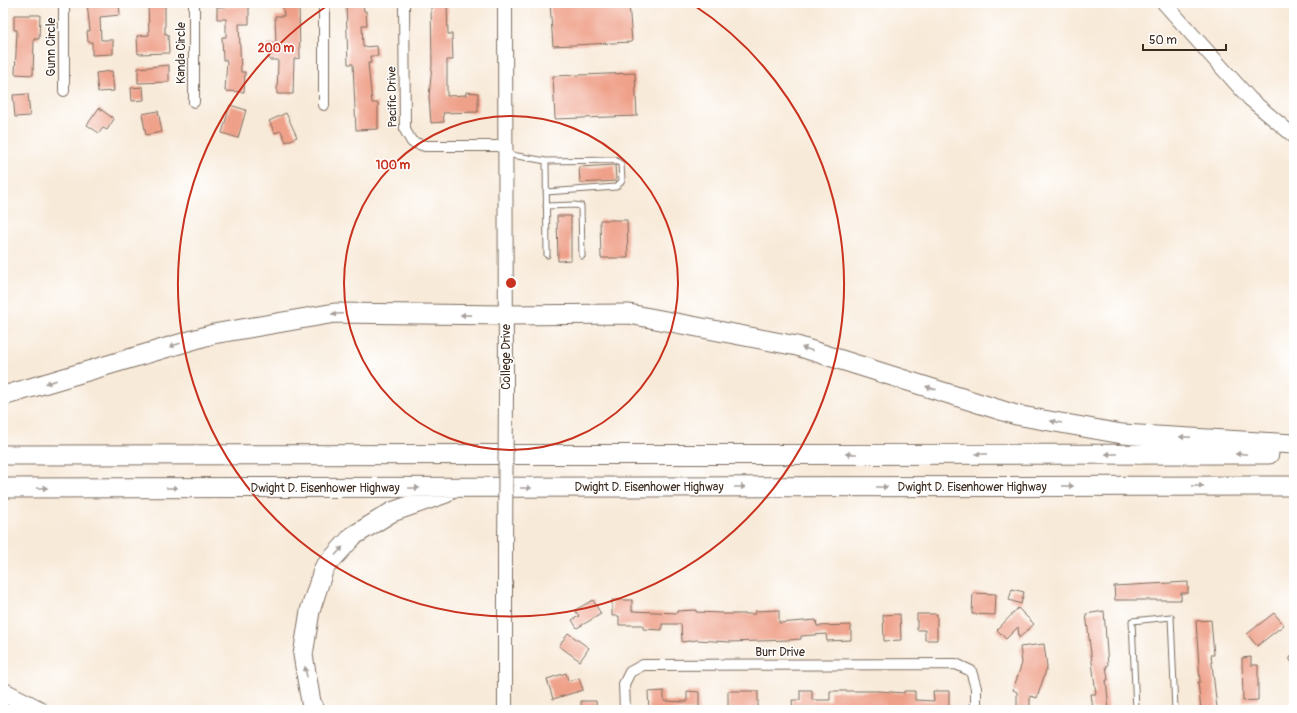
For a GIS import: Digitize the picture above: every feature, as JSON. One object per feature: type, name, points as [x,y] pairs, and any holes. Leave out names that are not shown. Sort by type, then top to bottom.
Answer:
[{"type":"highway","points":[[3,396],[212,334],[335,313],[506,316],[629,314],[797,346],[1016,416],[1122,434],[1294,444]]},
{"type":"highway","points":[[3,455],[1294,454]]},
{"type":"highway","name":"Dwight D. Eisenhower Highway","points":[[3,488],[1294,486]]},
{"type":"highway","points":[[315,710],[311,702],[303,655],[310,611],[324,568],[352,536],[392,512],[460,488]]},
{"type":"highway","points":[[3,692],[38,710]]},
{"type":"main road","name":"College Drive","points":[[505,3],[505,710]]},
{"type":"main road","points":[[1164,3],[1250,99],[1294,136]]},
{"type":"street","name":"Gunn Circle","points":[[64,3],[64,91]]},
{"type":"street","name":"Kanda Circle","points":[[194,3],[194,102]]},
{"type":"street","points":[[324,3],[324,105]]},
{"type":"street","name":"Pacific Drive","points":[[404,3],[405,130],[412,142],[425,146],[505,150]]},
{"type":"street","name":"Burr Drive","points":[[624,710],[624,684],[630,672],[643,665],[956,664],[971,671],[976,688],[976,710]]},
{"type":"lane","points":[[505,150],[546,161],[615,160],[620,162],[622,167],[622,181],[616,187],[546,192]]},
{"type":"lane","points":[[546,161],[547,255]]},
{"type":"lane","points":[[546,206],[581,206],[582,256]]},
{"type":"lane","points":[[1136,710],[1132,621],[1171,617],[1175,710]]},
{"type":"building","points":[[87,3],[119,3],[120,15],[100,17],[101,40],[113,40],[113,54],[92,55],[92,42],[88,42],[87,31],[90,31]]},
{"type":"building","points":[[148,3],[165,3],[165,34],[168,34],[169,53],[138,54],[137,36],[149,35]]},
{"type":"building","points":[[346,3],[363,3],[364,11],[366,11],[367,25],[362,25],[363,47],[377,46],[378,56],[370,56],[371,63],[368,63],[372,103],[378,103],[378,129],[356,130],[353,64],[348,64]]},
{"type":"building","points":[[550,3],[629,3],[632,42],[553,46]]},
{"type":"building","points":[[431,4],[447,4],[448,34],[452,34],[453,60],[447,60],[447,96],[466,95],[466,92],[478,93],[478,112],[443,113],[444,122],[431,123],[429,97],[432,65]]},
{"type":"building","points":[[299,5],[300,58],[294,59],[293,94],[277,94],[278,60],[269,60],[268,43],[276,43],[275,16],[284,16],[283,6]]},
{"type":"building","points":[[249,6],[249,24],[239,24],[241,72],[245,72],[244,92],[225,91],[227,60],[223,60],[222,37],[226,37],[226,19],[217,19],[217,7]]},
{"type":"building","points":[[14,15],[40,15],[39,39],[34,39],[33,75],[15,74],[17,30],[14,30]]},
{"type":"building","points":[[169,65],[169,82],[138,83],[138,68]]},
{"type":"building","points":[[112,71],[114,91],[98,92],[96,73]]},
{"type":"building","points":[[635,73],[637,116],[555,119],[553,76]]},
{"type":"building","points":[[143,87],[144,100],[132,101],[131,88]]},
{"type":"building","points":[[28,94],[30,116],[15,117],[13,95]]},
{"type":"building","points":[[230,105],[246,110],[238,138],[222,133]]},
{"type":"building","points":[[99,108],[114,119],[107,130],[103,128],[99,133],[87,125]]},
{"type":"building","points":[[158,111],[162,132],[146,135],[142,114]]},
{"type":"building","points":[[286,113],[297,137],[286,142],[281,131],[275,133],[269,121]]},
{"type":"building","points":[[615,165],[616,181],[580,183],[579,167]]},
{"type":"building","points":[[557,216],[571,216],[571,260],[558,261]]},
{"type":"building","points":[[600,220],[627,220],[628,258],[601,258]]},
{"type":"building","points":[[1188,582],[1188,593],[1181,593],[1181,600],[1115,600],[1114,586]]},
{"type":"building","points":[[1012,589],[1024,592],[1021,604],[1009,600]]},
{"type":"building","points":[[973,593],[996,594],[995,615],[972,614]]},
{"type":"building","points":[[593,600],[601,614],[577,628],[572,620],[579,616],[575,610]]},
{"type":"building","points":[[612,600],[632,600],[632,611],[677,613],[677,611],[696,610],[696,612],[722,614],[755,614],[755,611],[779,610],[779,623],[816,620],[817,626],[851,625],[851,640],[827,641],[826,634],[801,636],[801,639],[789,640],[730,642],[697,640],[682,642],[681,624],[662,624],[662,630],[643,629],[643,625],[619,625],[619,616],[612,616]]},
{"type":"building","points":[[1018,608],[1034,624],[1019,638],[1018,627],[1006,639],[997,630]]},
{"type":"building","points":[[1104,611],[1108,666],[1106,666],[1108,680],[1106,680],[1109,710],[1093,710],[1091,694],[1096,694],[1086,614]]},
{"type":"building","points":[[1274,613],[1284,625],[1257,646],[1247,634]]},
{"type":"building","points":[[900,614],[901,640],[884,641],[883,615]]},
{"type":"building","points":[[917,614],[937,614],[937,640],[925,640],[925,630],[917,630]]},
{"type":"building","points":[[1211,620],[1214,655],[1211,655],[1217,708],[1201,710],[1198,682],[1200,682],[1196,621]]},
{"type":"building","points":[[568,633],[589,648],[580,661],[559,646]]},
{"type":"building","points":[[1044,644],[1047,667],[1037,698],[1030,696],[1030,710],[1017,710],[1017,692],[1013,690],[1022,663],[1020,647]]},
{"type":"building","points":[[1251,657],[1251,665],[1258,665],[1258,700],[1243,701],[1242,658]]},
{"type":"building","points":[[566,673],[568,681],[579,678],[583,690],[553,699],[547,679]]},
{"type":"building","points":[[800,690],[812,690],[812,700],[830,700],[830,691],[879,691],[904,693],[904,691],[915,691],[915,700],[934,701],[933,691],[949,691],[949,710],[793,710],[792,700],[800,700]]},
{"type":"building","points":[[664,691],[664,701],[687,702],[687,691],[699,692],[699,710],[649,710],[648,692]]},
{"type":"building","points":[[728,691],[758,691],[758,710],[728,710]]},
{"type":"building","points":[[581,701],[596,701],[597,710],[581,710]]}]
